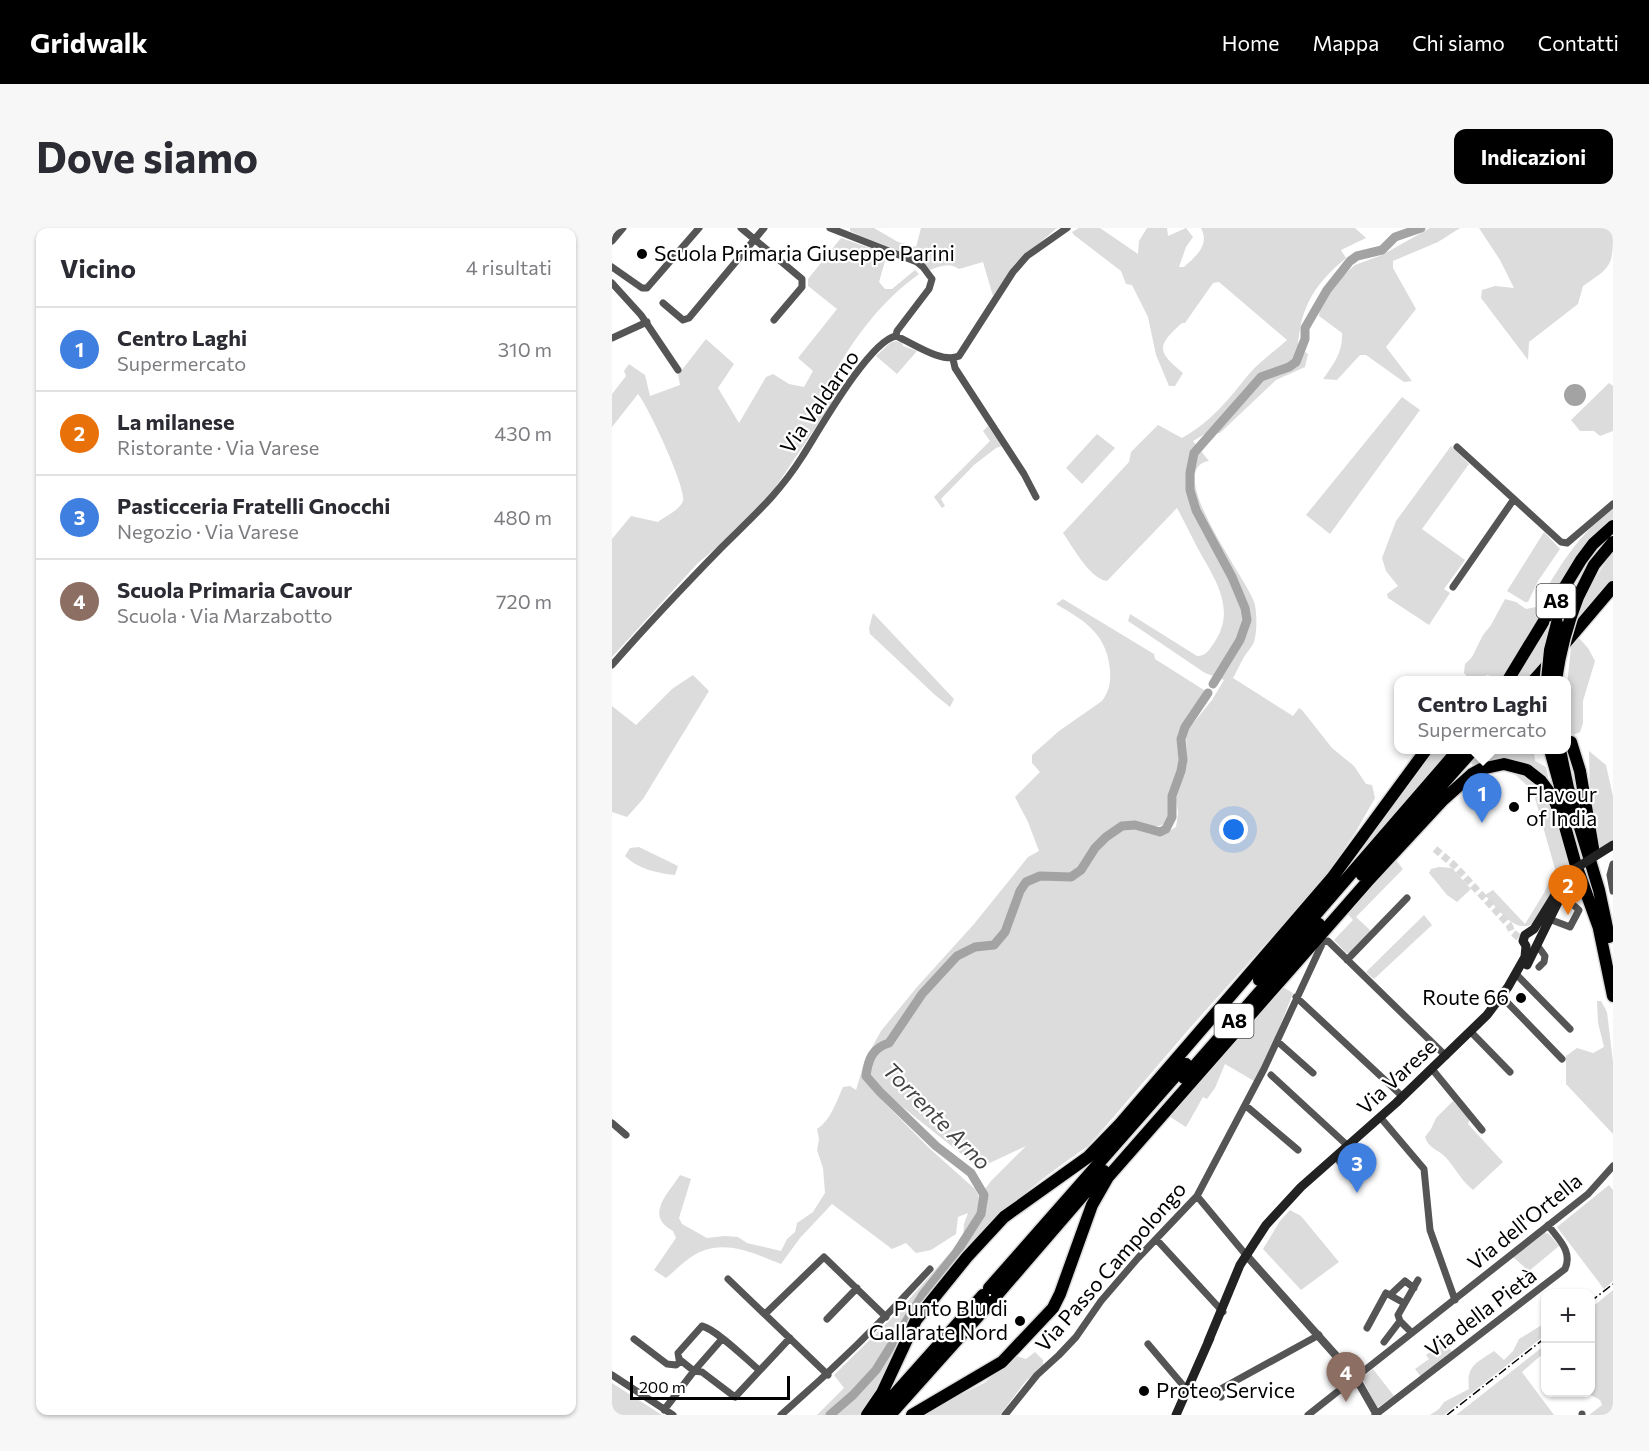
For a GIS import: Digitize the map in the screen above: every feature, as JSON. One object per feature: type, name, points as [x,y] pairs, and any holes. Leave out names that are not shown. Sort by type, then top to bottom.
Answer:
[{"type":"highway","points":[[1547,676],[1550,650],[1568,595],[1612,527]]},
{"type":"highway","name":"A8","points":[[1511,676],[1581,560],[1593,544],[1612,527]]},
{"type":"highway","points":[[1557,676],[1565,634],[1578,597],[1594,566],[1613,542]]},
{"type":"highway","name":"A8","points":[[1538,676],[1613,587]]},
{"type":"highway","points":[[1571,742],[1584,790],[1599,890],[1613,954]]},
{"type":"highway","points":[[867,1415],[882,1394],[916,1320],[967,1257],[1004,1217],[1088,1157],[1120,1124],[1332,878],[1423,754]]},
{"type":"highway","name":"A8","points":[[890,1415],[990,1295],[1455,754]]},
{"type":"highway","name":"A8","points":[[876,1415],[990,1295],[1469,754]]},
{"type":"highway","points":[[1551,754],[1600,932],[1613,996]]},
{"type":"highway","points":[[1561,754],[1568,788],[1599,890]]},
{"type":"highway","points":[[912,1415],[1002,1362],[1053,1308],[1092,1205],[1108,1177],[1367,882],[1443,800],[1472,774],[1488,766],[1504,764],[1527,770],[1541,781],[1553,797],[1564,823],[1600,932]]},
{"type":"main road","name":"Via Varese","points":[[1179,1414],[1208,1342],[1248,1257],[1292,1197],[1471,1032],[1502,997],[1516,974],[1524,970],[1534,941],[1573,870],[1613,845]]},
{"type":"main road","name":"Via Varese","points":[[1534,941],[1549,919],[1559,896],[1571,881],[1580,872],[1613,852]]},
{"type":"street","points":[[612,241],[623,228]]},
{"type":"street","points":[[612,267],[642,288],[647,288],[699,228]]},
{"type":"street","points":[[741,228],[802,279],[802,287],[774,320]]},
{"type":"street","points":[[663,303],[683,320],[689,318],[764,228]]},
{"type":"street","name":"Via Valdarno","points":[[612,665],[720,549],[772,499],[793,471],[844,389],[879,347],[888,339],[896,336],[897,331],[929,289],[932,279],[917,262],[830,228]]},
{"type":"street","points":[[896,336],[942,358],[953,359],[963,352],[1013,272],[1027,256],[1067,228]]},
{"type":"street","points":[[612,284],[646,322],[678,369]]},
{"type":"street","points":[[612,338],[646,322]]},
{"type":"street","points":[[953,359],[955,368],[1024,474],[1036,497]]},
{"type":"street","points":[[1457,447],[1561,542],[1567,543],[1613,504]]},
{"type":"street","points":[[1453,587],[1514,499]]},
{"type":"street","points":[[1613,864],[1610,875],[1613,891]]},
{"type":"street","points":[[1549,919],[1570,927],[1579,910],[1559,896]]},
{"type":"street","points":[[1407,898],[1347,960],[1446,1056]]},
{"type":"street","name":"Via Passo Campolongo","points":[[1005,1415],[1037,1375],[1076,1337],[1101,1301],[1197,1196],[1277,1041],[1325,940],[1347,960]]},
{"type":"street","points":[[1534,941],[1545,956],[1544,962],[1539,967]]},
{"type":"street","points":[[1516,974],[1570,1029]]},
{"type":"street","points":[[1296,997],[1403,1097]]},
{"type":"street","points":[[1502,997],[1562,1059]]},
{"type":"street","points":[[1471,1032],[1510,1072]]},
{"type":"street","points":[[1277,1041],[1313,1073]]},
{"type":"street","points":[[1432,1069],[1482,1130]]},
{"type":"street","points":[[1271,1075],[1348,1146]]},
{"type":"street","points":[[1245,1105],[1298,1150]]},
{"type":"street","name":"Via dell'Ortella","points":[[1380,1117],[1424,1168],[1430,1230],[1455,1300]]},
{"type":"street","points":[[612,1123],[626,1135]]},
{"type":"street","points":[[1336,1157],[1354,1181]]},
{"type":"street","name":"Via dell'Ortella","points":[[1308,1415],[1588,1194],[1613,1166]]},
{"type":"street","points":[[1197,1196],[1356,1378],[1376,1415]]},
{"type":"street","name":"Via della Pietà","points":[[1376,1415],[1565,1269],[1568,1253],[1548,1225]]},
{"type":"street","points":[[1156,1239],[1222,1311]]},
{"type":"street","points":[[765,1314],[824,1257],[886,1317]]},
{"type":"street","points":[[781,1415],[828,1375],[930,1269]]},
{"type":"street","points":[[728,1279],[828,1375]]},
{"type":"street","points":[[1390,1295],[1405,1281],[1413,1288]]},
{"type":"street","points":[[1412,1333],[1400,1322],[1398,1315],[1418,1281]]},
{"type":"street","points":[[827,1319],[857,1288]]},
{"type":"street","points":[[1368,1328],[1386,1293],[1404,1304]]},
{"type":"street","points":[[1384,1342],[1400,1322]]},
{"type":"street","points":[[759,1370],[708,1328],[702,1326],[678,1353],[681,1361],[694,1371],[702,1372],[735,1397],[790,1338]]},
{"type":"street","points":[[1221,1397],[1217,1391],[1319,1335]]},
{"type":"street","points":[[664,1410],[722,1339]]},
{"type":"street","points":[[634,1340],[667,1364],[676,1365],[681,1361]]},
{"type":"street","points":[[1148,1344],[1188,1390]]},
{"type":"street","points":[[612,1375],[673,1415]]},
{"type":"shaded area","points":[[850,228],[874,228],[898,242],[916,247],[921,228],[1057,228],[1015,264],[993,296],[983,262],[959,269],[948,265],[930,270],[912,257],[860,236],[850,231]]},
{"type":"shaded area","points":[[1079,228],[1100,228],[1138,254],[1139,241],[1147,228],[1167,228],[1168,236],[1186,228],[1193,237],[1186,247],[1179,267],[1184,267],[1193,259],[1203,245],[1201,228],[1355,228],[1366,238],[1341,250],[1346,258],[1318,286],[1306,307],[1299,332],[1298,347],[1308,354],[1305,367],[1276,380],[1220,433],[1205,434],[1193,441],[1209,461],[1197,469],[1195,484],[1201,505],[1255,605],[1254,642],[1233,678],[1293,716],[1299,708],[1302,710],[1332,748],[1354,766],[1366,784],[1372,785],[1375,798],[1355,833],[1321,882],[1189,1029],[1098,1135],[1088,1146],[1043,1178],[1013,1204],[953,1265],[915,1316],[859,1415],[817,1415],[844,1388],[834,1375],[899,1311],[963,1238],[968,1213],[958,1217],[956,1234],[931,1250],[916,1253],[906,1243],[892,1249],[832,1204],[800,1238],[781,1264],[741,1250],[721,1247],[700,1252],[691,1257],[666,1278],[654,1270],[676,1238],[673,1231],[664,1225],[660,1218],[661,1204],[680,1175],[691,1179],[679,1218],[682,1224],[707,1238],[738,1237],[747,1243],[781,1251],[787,1239],[795,1232],[797,1223],[813,1212],[825,1193],[823,1168],[817,1150],[819,1139],[817,1129],[830,1116],[843,1087],[850,1086],[856,1090],[865,1060],[881,1031],[974,924],[1028,857],[1039,851],[1015,797],[1040,772],[1032,763],[1032,755],[1059,731],[1102,701],[1108,690],[1110,674],[1108,658],[1099,638],[1085,623],[1056,604],[1063,599],[1154,654],[1155,659],[1207,692],[1185,721],[1177,737],[1179,766],[1175,783],[1169,791],[1170,809],[1167,823],[1153,826],[1129,822],[1114,829],[1097,844],[1097,847],[1125,828],[1138,827],[1163,832],[1176,827],[1178,813],[1176,799],[1187,764],[1186,732],[1212,700],[1224,680],[1205,673],[1128,621],[1130,614],[1197,656],[1209,650],[1221,630],[1224,617],[1220,593],[1177,508],[1107,581],[1094,575],[1088,569],[1063,533],[1129,462],[1131,452],[1158,425],[1182,438],[1193,431],[1219,409],[1257,365],[1287,340],[1219,282],[1213,283],[1185,323],[1182,323],[1164,343],[1164,354],[1183,373],[1175,386],[1169,386],[1156,355],[1148,317],[1132,285],[1126,284],[1121,271],[1072,232]],"holes":[[[880,1089],[979,1168],[1026,1146],[991,1181],[979,1197],[975,1189],[929,1148],[876,1094]]]},
{"type":"shaded area","points":[[1430,228],[1460,228],[1438,242],[1393,261],[1393,268],[1416,309],[1386,347],[1412,381],[1404,382],[1366,355],[1360,355],[1337,380],[1323,379],[1339,352],[1342,333],[1319,316],[1320,307],[1340,278],[1355,265],[1382,255]]},
{"type":"shaded area","points":[[1479,228],[1613,228],[1613,250],[1606,269],[1583,286],[1578,304],[1529,342],[1528,360],[1481,298],[1482,290],[1495,286],[1514,288],[1500,260]]},
{"type":"shaded area","points":[[841,238],[887,254],[879,282],[885,289],[892,289],[915,270],[919,274],[879,310],[857,338],[829,384],[840,391],[775,488],[733,533],[697,564],[612,657],[612,539],[631,516],[658,522],[683,501],[683,493],[673,465],[658,430],[638,394],[612,427],[612,394],[626,376],[624,371],[629,364],[645,375],[650,396],[680,385],[678,375],[706,339],[734,364],[718,388],[739,423],[766,377],[773,374],[789,384],[804,387],[813,371],[798,358],[837,309],[808,286],[808,279]]},
{"type":"shaded area","points":[[896,341],[917,351],[897,374],[876,356],[890,343]]},
{"type":"shaded area","points":[[1609,383],[1613,386],[1613,431],[1600,436],[1594,431],[1580,431],[1571,420]]},
{"type":"shaded area","points":[[1571,384],[1579,384],[1586,391],[1586,399],[1579,406],[1571,406],[1564,399],[1564,391]]},
{"type":"shaded area","points":[[1402,397],[1420,410],[1330,534],[1306,515]]},
{"type":"shaded area","points":[[988,426],[1002,446],[974,465],[941,499],[945,506],[942,508],[934,497],[990,441],[983,431]]},
{"type":"shaded area","points":[[1097,434],[1115,448],[1082,484],[1066,468]]},
{"type":"shaded area","points":[[1451,446],[1469,464],[1422,529],[1465,560],[1444,589],[1450,593],[1429,625],[1388,598],[1387,594],[1398,586],[1386,571],[1382,558],[1396,521]]},
{"type":"shaded area","points":[[1613,508],[1613,518],[1590,542],[1504,676],[1466,676],[1464,673],[1465,664],[1472,657],[1505,599],[1516,602],[1526,609],[1536,607],[1569,553]]},
{"type":"shaded area","points":[[1544,532],[1560,549],[1538,581],[1528,602],[1525,602],[1507,591]]},
{"type":"shaded area","points":[[1613,552],[1613,580],[1573,630],[1589,589]]},
{"type":"shaded area","points":[[873,613],[954,699],[950,707],[870,634],[869,628]]},
{"type":"shaded area","points":[[1551,623],[1553,624],[1543,665],[1532,676],[1516,676]]},
{"type":"shaded area","points":[[1579,638],[1595,661],[1583,701],[1583,723],[1580,732],[1573,735],[1571,732],[1571,676],[1568,676],[1571,646]]},
{"type":"shaded area","points":[[693,675],[709,691],[643,799],[627,817],[612,812],[612,706],[636,725],[672,689]]},
{"type":"shaded area","points":[[1589,751],[1606,765],[1613,796],[1613,842],[1596,850],[1590,804]]},
{"type":"shaded area","points":[[1426,754],[1446,754],[1327,895],[1378,825]]},
{"type":"shaded area","points":[[1477,754],[1534,754],[1535,761],[1546,767],[1549,781],[1530,768],[1514,761],[1496,760],[1474,766],[1470,762]]},
{"type":"shaded area","points":[[1509,769],[1533,779],[1553,807],[1572,863],[1562,873],[1536,922],[1529,926],[1515,924],[1502,914],[1485,895],[1493,890],[1525,924],[1544,893],[1555,869],[1533,791]]},
{"type":"shaded area","points":[[639,847],[678,866],[675,875],[648,870],[625,856],[630,848]]},
{"type":"shaded area","points":[[1395,859],[1403,869],[1356,917],[1371,931],[1349,953],[1346,953],[1334,940],[1353,920],[1346,912]]},
{"type":"shaded area","points":[[1452,868],[1471,889],[1457,902],[1447,895],[1429,873],[1431,869]]},
{"type":"shaded area","points":[[1424,915],[1432,925],[1374,979],[1366,972]]},
{"type":"shaded area","points":[[1281,986],[1293,993],[1271,1049],[1254,1081],[1225,1064],[1215,1088],[1207,1099],[1203,1097],[1186,1127],[1167,1115]]},
{"type":"shaded area","points":[[1597,1001],[1601,1001],[1607,1012],[1613,1062],[1613,1134],[1566,1084],[1566,1056],[1577,1048],[1593,1053],[1604,1047],[1598,1023]]},
{"type":"shaded area","points":[[1453,1101],[1470,1119],[1468,1124],[1503,1162],[1473,1190],[1445,1157],[1429,1145],[1425,1137],[1436,1118]]},
{"type":"shaded area","points":[[1609,1185],[1613,1190],[1613,1281],[1604,1289],[1557,1227]]},
{"type":"shaded area","points":[[1290,1210],[1301,1216],[1339,1262],[1301,1290],[1263,1249],[1280,1221]]},
{"type":"shaded area","points":[[1544,1232],[1549,1234],[1559,1246],[1529,1271],[1513,1257]]},
{"type":"shaded area","points":[[1613,1290],[1613,1415],[1589,1415],[1602,1405],[1600,1400],[1594,1397],[1595,1305]]},
{"type":"shaded area","points":[[1541,1325],[1541,1338],[1444,1415],[1430,1415],[1444,1402],[1469,1389],[1469,1375],[1477,1362],[1494,1351],[1504,1360],[1513,1351],[1519,1339]]},
{"type":"shaded area","points":[[1444,1341],[1453,1353],[1421,1377],[1415,1369],[1429,1359],[1426,1355]]},
{"type":"shaded area","points":[[1541,1348],[1541,1355],[1522,1372],[1554,1415],[1456,1415]]},
{"type":"shaded area","points":[[1035,1352],[1043,1360],[1043,1365],[1025,1382],[1000,1415],[920,1415],[984,1383],[1016,1356],[1026,1359]]},
{"type":"shaded area","points":[[1373,1369],[1394,1396],[1377,1408],[1362,1378]]},
{"type":"shaded area","points":[[612,1383],[662,1415],[612,1415]]},
{"type":"waterway","name":"Torrente Arno","points":[[1213,684],[1240,640],[1247,620],[1245,608],[1232,577],[1196,510],[1190,490],[1190,473],[1194,453],[1261,377],[1289,367],[1296,362],[1305,339],[1305,328],[1327,290],[1350,261],[1357,256],[1382,250],[1395,237],[1421,228]]},
{"type":"waterway","name":"Torrente Arno","points":[[830,1415],[876,1370],[924,1293],[956,1253],[981,1214],[984,1195],[971,1173],[936,1146],[866,1076],[872,1055],[883,1045],[889,1043],[922,994],[957,956],[975,947],[994,945],[1005,932],[1020,891],[1026,882],[1040,876],[1071,877],[1081,870],[1095,848],[1122,826],[1135,825],[1160,832],[1166,829],[1172,817],[1172,796],[1183,760],[1181,739],[1185,727],[1208,693]]},
{"type":"tunnel","points":[[1435,849],[1454,865],[1509,925],[1512,932],[1523,941]]},
{"type":"railway","points":[[1595,1298],[1613,1284]]},
{"type":"railway","points":[[1447,1415],[1541,1341]]},
{"type":"place","name":"Scuola Primaria Giuseppe Parini","points":[[642,254]]},
{"type":"place","name":"Flavour of India","points":[[1514,807]]},
{"type":"place","name":"Centro Laghi","points":[[1482,823]]},
{"type":"place","name":"La milanese","points":[[1568,915]]},
{"type":"place","name":"Route 66","points":[[1521,998]]},
{"type":"place","name":"Pasticceria Fratelli Gnocchi","points":[[1357,1193]]},
{"type":"place","name":"Punto Blu di Gallarate Nord","points":[[1020,1321]]},
{"type":"place","name":"Proteo Service","points":[[1144,1391]]},
{"type":"place","name":"Scuola Primaria Cavour","points":[[1346,1402]]}]
